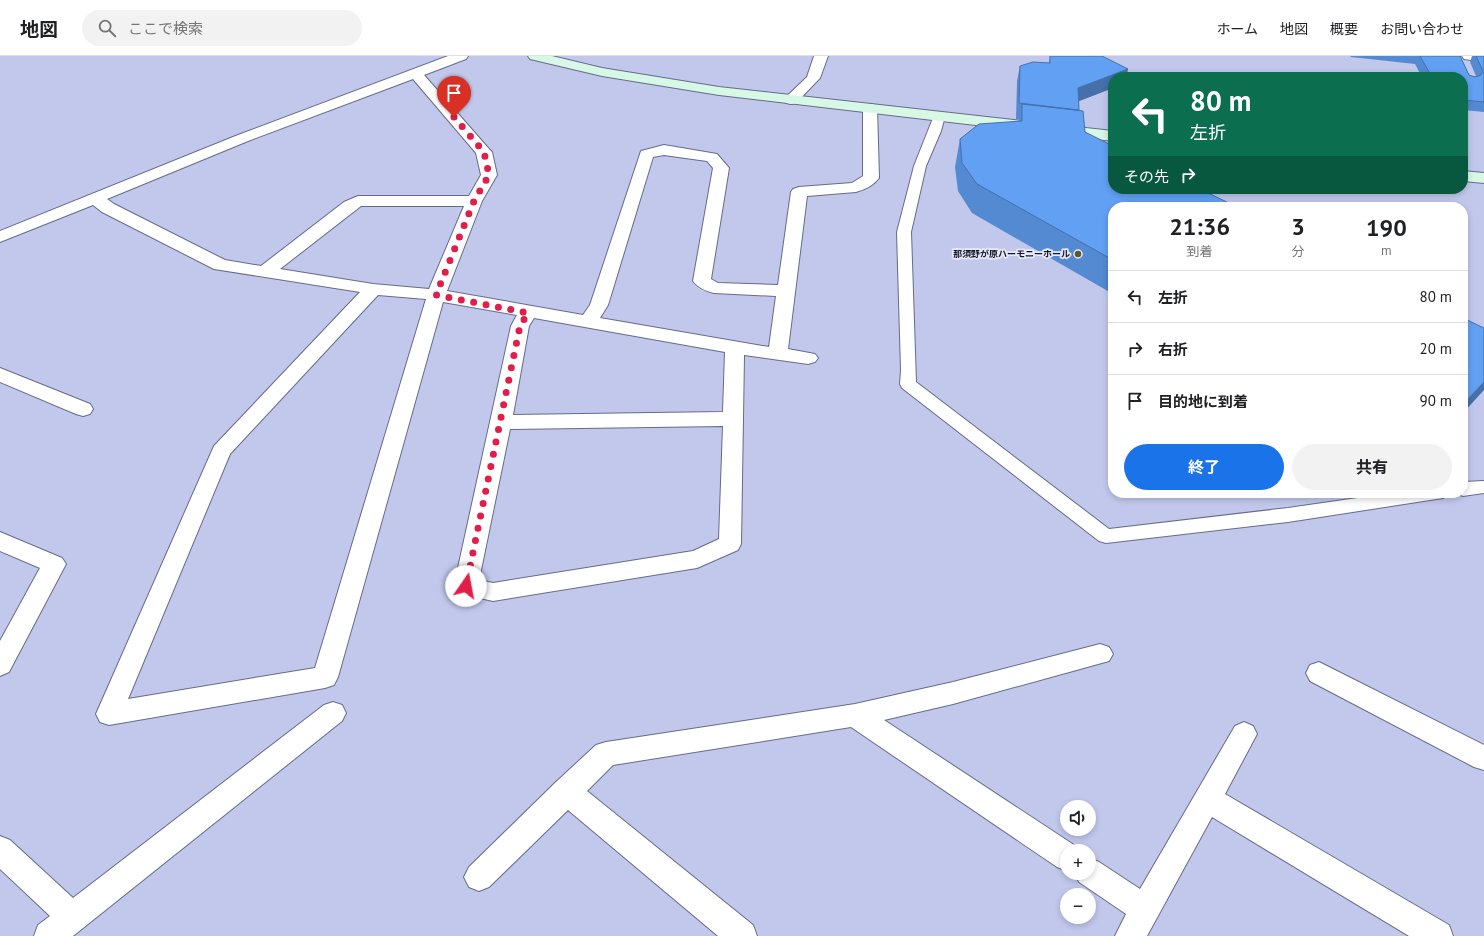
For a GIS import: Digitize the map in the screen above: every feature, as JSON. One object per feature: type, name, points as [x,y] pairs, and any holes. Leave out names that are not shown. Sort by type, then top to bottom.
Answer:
[{"type":"street","points":[[0,237],[243,138],[461,56]]},
{"type":"street","points":[[535,56],[602,72],[656,82],[791,100],[1108,135]]},
{"type":"street","points":[[791,100],[813,78],[820,56]]},
{"type":"street","points":[[1464,60],[1484,58]]},
{"type":"street","points":[[373,289],[221,451],[110,714],[325,676],[436,295],[474,201],[489,175],[484,152],[415,73]]},
{"type":"street","points":[[778,353],[799,192],[856,187],[871,178],[870,108]]},
{"type":"street","points":[[588,323],[599,305],[646,154],[664,150],[712,157],[721,168],[702,282],[714,288],[786,291]]},
{"type":"street","points":[[1468,176],[1484,178]]},
{"type":"street","points":[[96,199],[108,208],[220,265],[373,289],[436,295],[528,313],[735,348],[808,358]]},
{"type":"street","points":[[265,272],[358,200],[474,201]]},
{"type":"street","points":[[528,313],[520,326],[466,586],[493,592],[697,559],[730,544],[735,348]]},
{"type":"street","points":[[0,374],[84,409]]},
{"type":"street","points":[[501,422],[732,419]]},
{"type":"street","points":[[0,540],[54,564],[0,665]]},
{"type":"street","points":[[479,877],[566,791],[606,754],[855,715],[953,693],[1100,654]]},
{"type":"street","points":[[1319,673],[1484,758]]},
{"type":"street","points":[[49,936],[332,713]]},
{"type":"street","points":[[855,715],[1060,852]]},
{"type":"street","points":[[1130,936],[1244,734]]},
{"type":"street","points":[[566,791],[742,936]]},
{"type":"street","points":[[1207,800],[1438,936]]},
{"type":"street","points":[[0,850],[72,917]]},
{"type":"street","points":[[1096,877],[1145,909]]},
{"type":"lane","points":[[939,116],[935,132],[920,166],[904,232],[909,370],[908,384],[1106,536],[1288,515],[1403,498]]},
{"type":"lane","points":[[1468,489],[1484,487]]},
{"type":"building","points":[[1050,56],[1102,56],[1128,69],[1120,72],[1108,72],[1108,77],[1078,88],[1079,110],[1019,103],[1020,66],[1033,62],[1050,63]]},
{"type":"building","points":[[1420,56],[1460,56],[1468,72],[1429,72]]},
{"type":"building","points":[[1476,56],[1484,56],[1484,102],[1468,100],[1468,73],[1469,75],[1475,77],[1481,75],[1483,71]]},
{"type":"building","name":"那須野が原ハーモニーホール","points":[[1022,104],[1083,111],[1085,132],[1108,144],[1108,194],[1210,194],[1227,202],[1108,202],[1108,257],[977,184],[962,163],[960,139],[979,124],[1022,121]]},
{"type":"building","points":[[1468,320],[1484,328],[1484,382],[1468,399]]},
{"type":"place","name":"那須野が原ハーモニーホール","points":[[1078,254]]},
{"type":"route","points":[[454,117],[484,152],[489,175],[474,201],[436,295],[528,313],[520,326],[466,586]]}]
